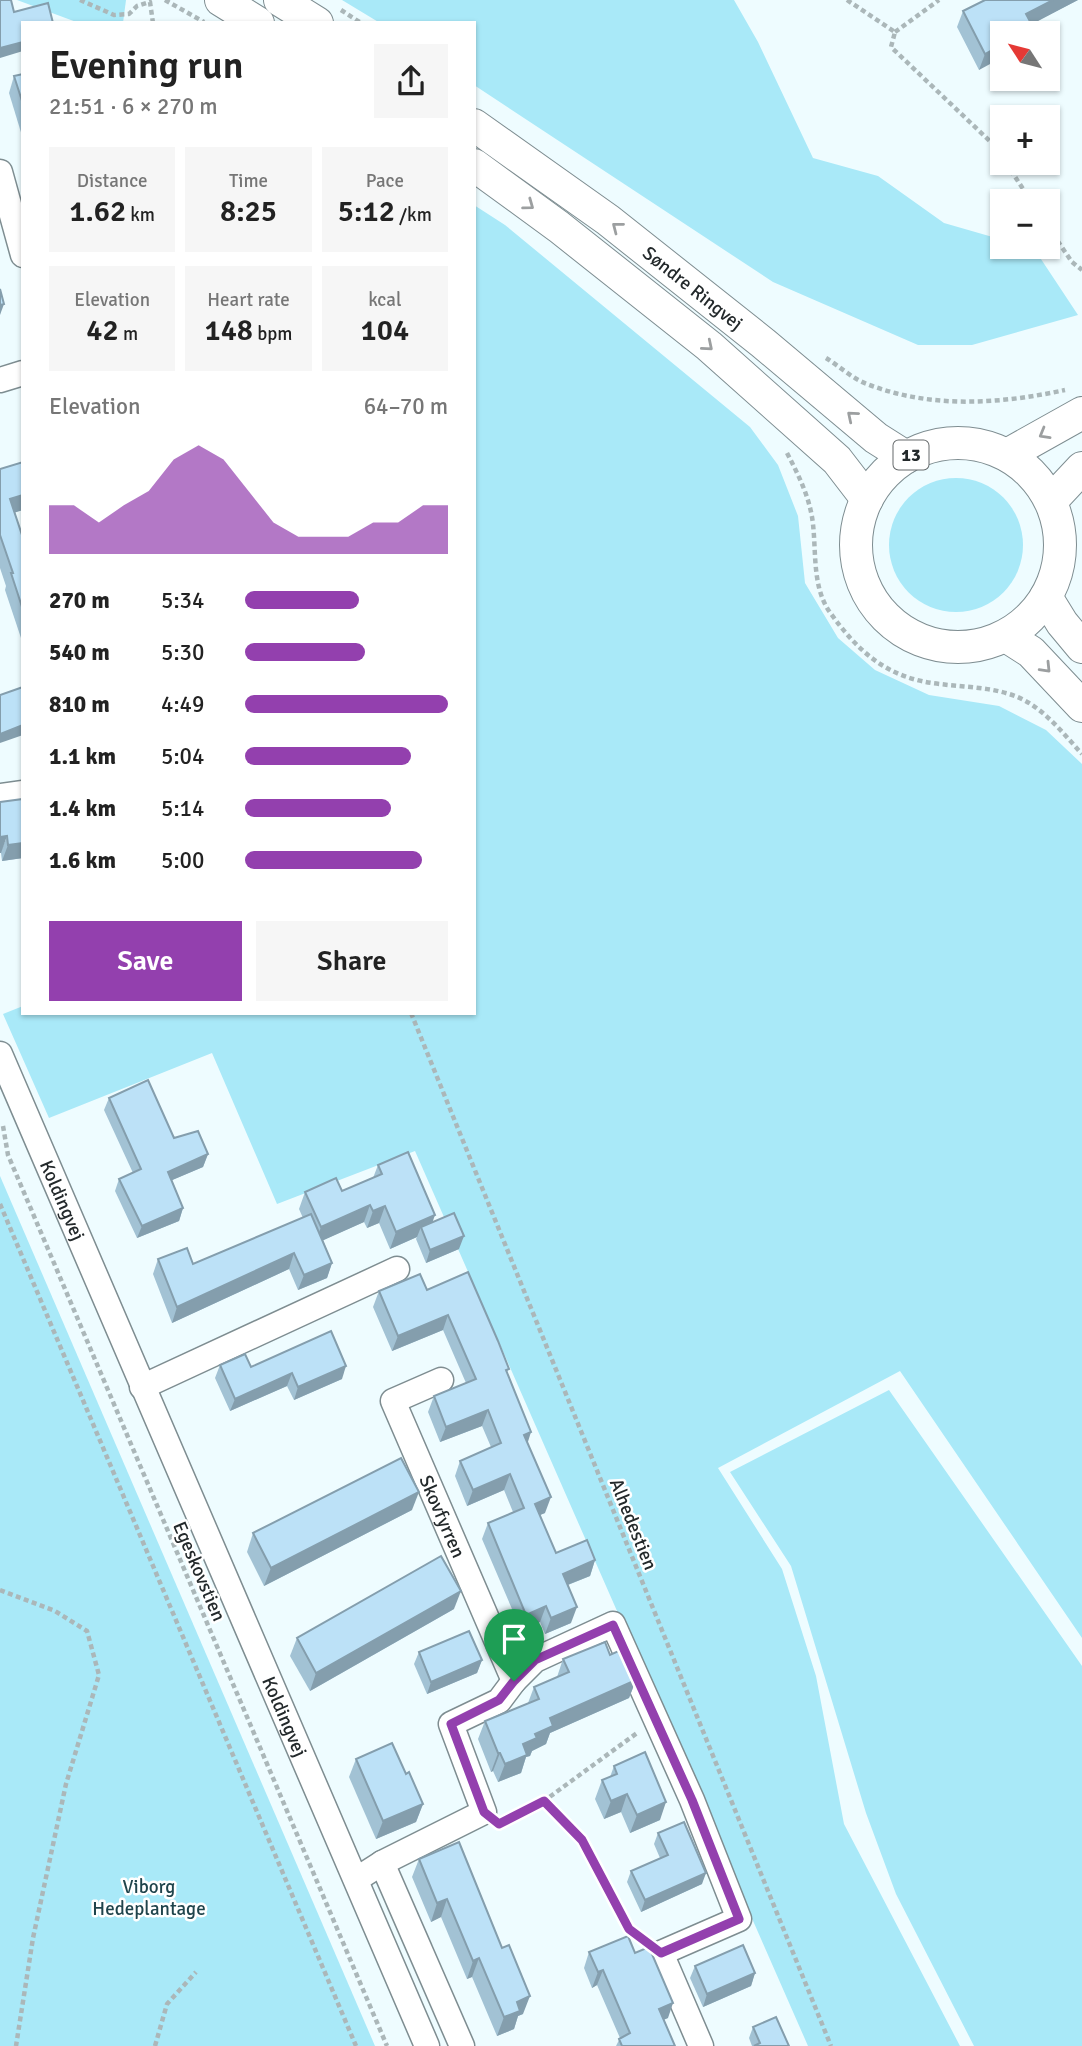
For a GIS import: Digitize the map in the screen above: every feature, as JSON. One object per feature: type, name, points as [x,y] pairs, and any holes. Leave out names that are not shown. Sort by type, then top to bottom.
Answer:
[{"type":"main road","points":[[220,0],[255,21]]},
{"type":"main road","points":[[280,0],[314,21]]},
{"type":"main road","name":"Søndre Ringvej","points":[[476,126],[608,220],[763,343],[876,438],[906,457]]},
{"type":"main road","name":"Søndre Ringvej","points":[[476,166],[559,227],[709,346],[837,460],[867,499]]},
{"type":"main road","points":[[1007,455],[1082,413]]},
{"type":"main road","name":"13","points":[[957,443],[983,446],[1007,455],[1032,475],[1051,501],[1059,525],[1060,550],[1056,575],[1046,597],[1028,619],[1006,636],[984,644],[961,647],[937,645],[915,638],[895,626],[879,610],[858,567],[856,544],[859,521],[867,499],[884,475],[906,457],[930,447],[957,443]]},
{"type":"main road","points":[[1051,501],[1082,468]]},
{"type":"main road","points":[[1046,597],[1062,623],[1082,647]]},
{"type":"main road","points":[[1006,636],[1031,652],[1082,706]]},
{"type":"street","points":[[0,172],[21,248]]},
{"type":"street","points":[[0,380],[21,374]]},
{"type":"street","points":[[0,796],[21,793]]},
{"type":"street","name":"Koldingvej","points":[[0,1054],[427,2046]]},
{"type":"street","points":[[142,1387],[397,1269]]},
{"type":"street","name":"Skovfyrren","points":[[441,1380],[393,1401],[514,1681]]},
{"type":"street","points":[[357,1879],[382,1863],[484,1812],[451,1724],[499,1700],[535,1660],[613,1625],[692,1800],[739,1919],[661,1953],[701,2046]]},
{"type":"street","points":[[382,1863],[462,2046]]},
{"type":"path","points":[[80,0],[114,15],[129,14],[137,6],[150,2],[153,21]]},
{"type":"path","points":[[165,0],[201,21]]},
{"type":"path","points":[[847,0],[895,32]]},
{"type":"path","points":[[939,0],[895,32],[891,47],[990,141]]},
{"type":"path","points":[[1060,244],[1072,262],[1082,270]]},
{"type":"path","points":[[823,356],[866,384],[915,397],[973,403],[1025,398],[1072,388],[1082,413]]},
{"type":"path","points":[[779,444],[803,484],[812,518],[815,568],[826,607],[854,644],[883,668],[915,681],[1010,694],[1036,707],[1082,754]]},
{"type":"path","name":"Alhedestien","points":[[412,1015],[831,2046]]},
{"type":"path","name":"Egeskovstien","points":[[2,1117],[8,1154],[387,2046]]},
{"type":"path","points":[[0,1204],[356,2046]]},
{"type":"path","points":[[0,1590],[55,1611],[87,1631],[99,1675],[66,1784],[33,1938],[16,2046]]},
{"type":"path","points":[[484,1812],[499,1824],[544,1801],[656,1719]]},
{"type":"path","points":[[544,1801],[582,1840],[629,1929],[661,1953]]},
{"type":"path","points":[[155,2046],[167,2004],[196,1972]]},
{"type":"green space","points":[[17,0],[126,0],[123,21],[74,21]]},
{"type":"green space","points":[[342,0],[734,0],[758,42],[813,158],[878,176],[944,223],[990,236],[990,259],[1041,259],[1078,315],[972,345],[918,345],[773,282],[476,86],[476,21],[377,21]]},
{"type":"green space","points":[[476,206],[505,225],[750,427],[778,465],[798,516],[805,583],[838,638],[875,670],[929,695],[999,706],[1046,730],[1082,764],[1082,1638],[900,1371],[718,1468],[782,1569],[816,1676],[844,1824],[960,2046],[808,2046],[415,1151],[277,1204],[212,1053],[49,1118],[3,1014],[21,1007],[21,1015],[476,1015]]},
{"type":"green space","points":[[956,478],[982,483],[1003,498],[1018,519],[1023,545],[1018,571],[1003,592],[982,607],[956,612],[930,607],[909,592],[894,571],[889,545],[894,519],[909,498],[930,483]]},
{"type":"green space","name":"Viborg Hedeplantage","points":[[0,1176],[375,2046],[0,2046]]},
{"type":"green space","points":[[889,1390],[1082,1666],[1082,2046],[974,2046],[896,1894],[866,1813],[791,1566],[730,1472]]},
{"type":"building","points":[[0,0],[11,0],[14,12],[48,3],[52,21],[21,21],[21,43],[0,48]]},
{"type":"building","points":[[985,0],[1053,0],[1026,14],[1030,21],[990,21],[990,51],[985,54],[963,11]]},
{"type":"building","points":[[21,74],[21,98],[14,76]]},
{"type":"building","points":[[0,289],[4,304],[0,305]]},
{"type":"building","points":[[21,463],[21,496],[10,499],[21,532],[21,604],[0,535],[0,469]]},
{"type":"building","points":[[21,688],[21,726],[0,734],[0,695]]},
{"type":"building","points":[[21,799],[21,843],[8,845],[7,836],[0,837],[0,802]]},
{"type":"building","points":[[148,1080],[174,1138],[198,1131],[208,1154],[168,1172],[183,1208],[142,1226],[119,1179],[141,1169],[109,1098]]},
{"type":"building","points":[[408,1152],[435,1215],[396,1232],[385,1206],[373,1211],[370,1205],[321,1227],[305,1192],[336,1178],[342,1191],[382,1174],[378,1165]]},
{"type":"building","points":[[454,1213],[464,1236],[430,1250],[421,1227]]},
{"type":"building","points":[[311,1214],[332,1263],[304,1275],[294,1253],[177,1307],[158,1259],[187,1248],[193,1264]]},
{"type":"building","points":[[468,1272],[498,1341],[509,1369],[506,1370],[531,1432],[524,1435],[551,1497],[535,1504],[556,1553],[587,1540],[595,1560],[563,1574],[577,1607],[551,1618],[546,1606],[526,1615],[488,1523],[524,1508],[510,1474],[473,1490],[460,1461],[501,1443],[488,1410],[446,1427],[434,1396],[476,1379],[448,1315],[398,1336],[379,1291],[420,1274],[427,1290]]},
{"type":"building","points":[[331,1331],[346,1366],[298,1387],[292,1373],[235,1399],[220,1365],[245,1354],[251,1367]]},
{"type":"building","points":[[401,1458],[419,1492],[271,1568],[253,1533]]},
{"type":"building","points":[[441,1556],[461,1591],[316,1673],[297,1638]]},
{"type":"building","points":[[469,1631],[482,1660],[431,1682],[419,1652]]},
{"type":"building","points":[[605,1642],[610,1655],[623,1649],[636,1680],[550,1718],[553,1726],[535,1734],[537,1738],[523,1744],[527,1755],[505,1764],[485,1721],[539,1699],[534,1687],[569,1672],[563,1659]]},
{"type":"building","points":[[392,1743],[423,1804],[383,1821],[356,1759]]},
{"type":"building","points":[[645,1752],[666,1802],[637,1815],[627,1794],[611,1801],[602,1780],[617,1774],[614,1766]]},
{"type":"building","points":[[684,1822],[706,1873],[645,1900],[631,1871],[668,1855],[658,1833]]},
{"type":"building","points":[[459,1842],[502,1948],[509,1945],[530,1996],[517,2002],[520,2011],[504,2017],[479,1958],[473,1961],[447,1899],[437,1903],[419,1859]]},
{"type":"building","points":[[628,1936],[635,1953],[649,1947],[673,2003],[659,2009],[675,2046],[622,2046],[619,2039],[630,2033],[603,1970],[598,1972],[589,1952]]},
{"type":"building","points":[[743,1945],[755,1973],[707,1994],[695,1966]]},
{"type":"building","points":[[776,2017],[789,2046],[754,2046],[760,2043],[753,2027]]},
{"type":"route","points":[[613,1625],[692,1800],[739,1919],[661,1953],[629,1929],[582,1840],[544,1801],[499,1824],[484,1812],[451,1724],[499,1700],[514,1681],[535,1660],[613,1625]]}]
